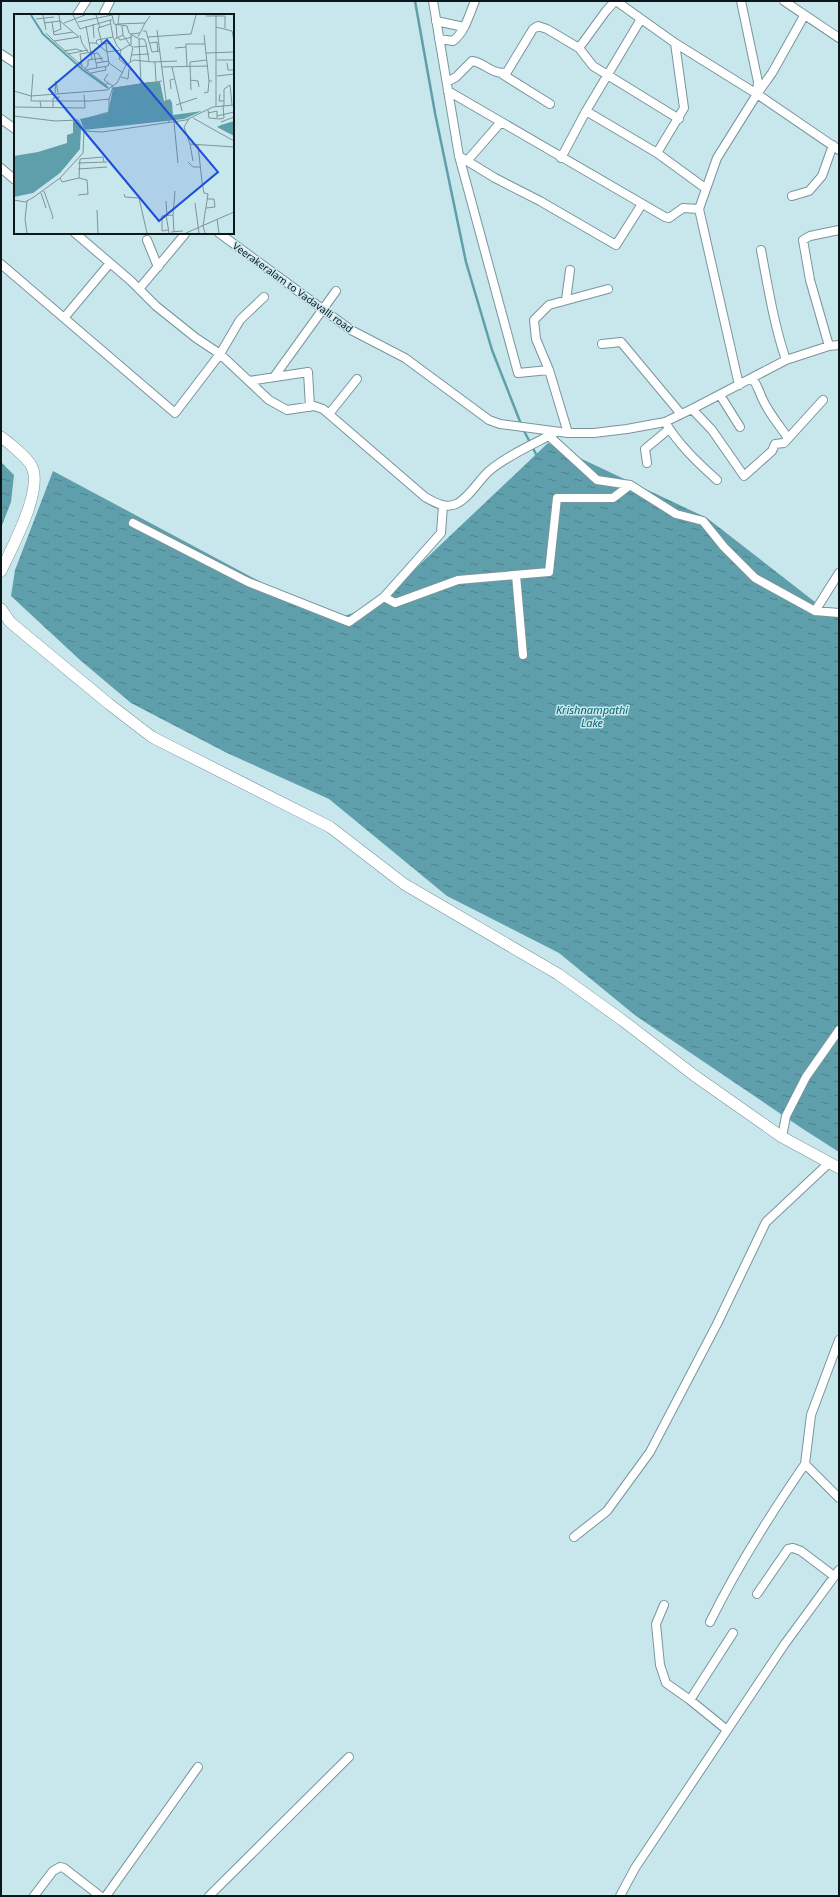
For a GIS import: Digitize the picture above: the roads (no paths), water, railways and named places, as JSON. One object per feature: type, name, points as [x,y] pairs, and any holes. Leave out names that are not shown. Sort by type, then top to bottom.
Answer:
[{"type":"main road","points":[[1,437],[10,443],[32,466],[35,490],[1,572]]},
{"type":"main road","points":[[1,609],[10,622],[109,704],[152,737],[330,827],[404,884],[558,974],[622,1020],[695,1076],[782,1137],[834,1165]]},
{"type":"street","points":[[78,14],[86,1]]},
{"type":"street","points":[[104,14],[110,1]]},
{"type":"street","points":[[433,1],[459,156],[518,373],[549,370]]},
{"type":"street","points":[[439,39],[453,41],[461,33],[475,1]]},
{"type":"street","points":[[579,48],[606,11],[616,1],[675,43],[757,94],[836,147],[822,176],[809,191],[792,196]]},
{"type":"street","points":[[741,1],[758,82],[757,94]]},
{"type":"street","points":[[784,1],[804,16],[839,38]]},
{"type":"street","points":[[739,385],[699,208],[717,158],[772,73],[804,16]]},
{"type":"street","points":[[561,158],[586,111],[641,19]]},
{"type":"street","points":[[436,20],[464,27]]},
{"type":"street","points":[[502,74],[507,72],[533,29],[538,26],[547,29],[579,48],[594,66],[679,119]]},
{"type":"street","points":[[657,153],[679,119],[684,108],[675,43]]},
{"type":"street","points":[[1,54],[14,62]]},
{"type":"street","points":[[447,82],[456,77],[472,61],[476,61],[502,74],[550,104]]},
{"type":"street","points":[[448,91],[665,217],[669,218],[683,208],[699,208]]},
{"type":"street","points":[[586,111],[657,153],[705,188]]},
{"type":"street","points":[[1,119],[14,128]]},
{"type":"street","points":[[467,161],[501,122]]},
{"type":"street","points":[[459,156],[494,178],[540,201],[616,245],[642,204]]},
{"type":"street","points":[[1,168],[14,179]]},
{"type":"street","points":[[829,346],[810,280],[803,240],[810,236],[839,230]]},
{"type":"street","points":[[76,234],[139,289],[156,306],[220,354],[269,400],[287,410],[314,406],[323,409],[425,497],[440,505],[458,504],[489,471],[511,456],[549,436],[597,480],[630,485],[676,514],[703,521],[724,547],[755,578],[815,611],[839,613]]},
{"type":"street","points":[[139,289],[186,234]]},
{"type":"street","name":"Veerakeralam to Vadavalli road","points":[[220,234],[351,330],[405,358],[489,420],[500,424],[537,430],[549,436],[568,433],[594,433],[665,422],[786,360],[829,346],[839,345]]},
{"type":"street","points":[[146,240],[158,267]]},
{"type":"street","points":[[761,250],[780,344],[786,360]]},
{"type":"street","points":[[1,264],[175,413],[220,354],[240,320],[264,297]]},
{"type":"street","points":[[64,318],[110,264]]},
{"type":"street","points":[[566,300],[570,270]]},
{"type":"street","points":[[568,433],[549,370],[536,340],[534,320],[549,305],[608,289]]},
{"type":"street","points":[[274,377],[336,291]]},
{"type":"street","points":[[602,344],[621,342],[681,414]]},
{"type":"street","points":[[249,381],[308,372],[310,407]]},
{"type":"street","points":[[752,378],[758,386],[761,396],[788,438]]},
{"type":"street","points":[[329,414],[357,379]]},
{"type":"street","points":[[720,395],[740,427]]},
{"type":"street","points":[[692,409],[712,430],[744,476],[772,451],[775,444],[784,443],[823,400]]},
{"type":"street","points":[[665,422],[687,452],[717,480]]},
{"type":"street","points":[[647,464],[645,449],[669,429]]},
{"type":"street","points":[[384,597],[396,603],[458,580],[549,572],[557,498],[613,498],[630,485]]},
{"type":"street","points":[[133,522],[248,582],[349,622],[384,597],[441,533],[444,505]]},
{"type":"street","points":[[815,611],[839,573]]},
{"type":"street","points":[[516,575],[523,655]]},
{"type":"street","points":[[782,1137],[786,1116],[806,1077],[839,1030]]},
{"type":"street","points":[[574,1537],[607,1511],[650,1452],[717,1324],[766,1222],[834,1165]]},
{"type":"street","points":[[710,1622],[730,1581],[780,1500],[805,1464],[811,1415],[839,1340]]},
{"type":"street","points":[[805,1464],[839,1498]]},
{"type":"street","points":[[620,1896],[635,1868],[784,1645],[837,1573],[801,1551],[793,1548],[788,1549],[757,1594]]},
{"type":"street","points":[[664,1605],[656,1624],[660,1666],[666,1683],[727,1730]]},
{"type":"street","points":[[690,1700],[733,1633]]},
{"type":"street","points":[[209,1896],[349,1757]]},
{"type":"street","points":[[106,1896],[198,1767]]},
{"type":"street","points":[[34,1896],[53,1871],[60,1867],[64,1868],[97,1895]]},
{"type":"water","name":"Krishnampathi Lake","points":[[548,443],[707,518],[824,609],[839,616],[839,1152],[636,1016],[559,953],[447,896],[329,799],[227,753],[131,703],[80,660],[11,596],[15,570],[53,471],[332,620],[377,605]]},
{"type":"water","points":[[1,462],[14,475],[11,502],[1,528]]},
{"type":"waterway","points":[[415,1],[435,113],[466,262],[492,350],[521,424]]},
{"type":"waterway","points":[[523,429],[537,456]]}]
